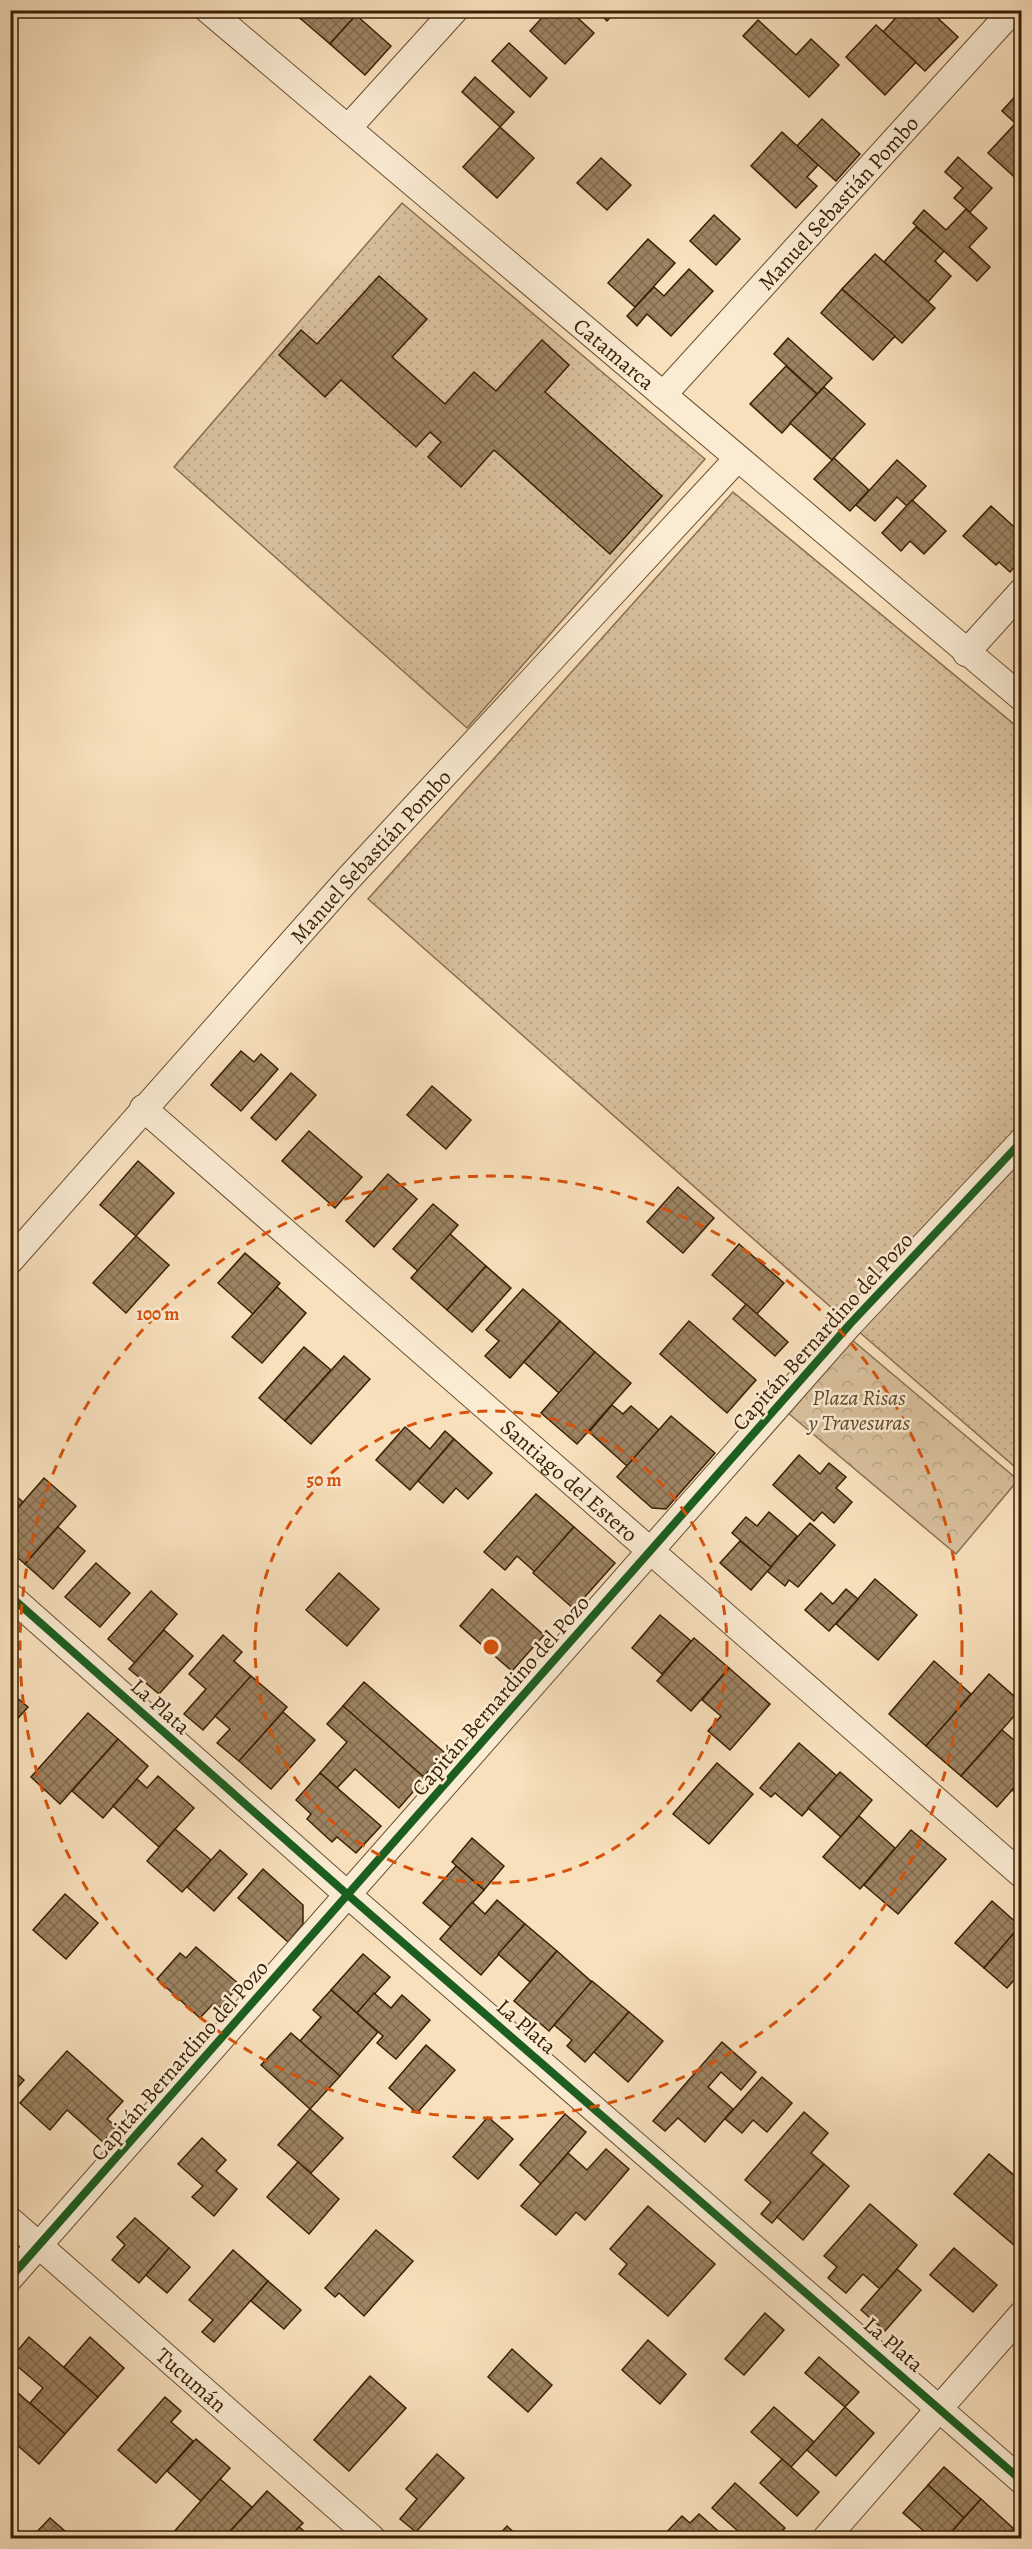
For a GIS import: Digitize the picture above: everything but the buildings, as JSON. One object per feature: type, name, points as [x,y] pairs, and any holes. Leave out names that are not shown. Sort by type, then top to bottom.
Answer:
[{"type":"street","name":"Catamarca","points":[[208,10],[1022,698]]},
{"type":"street","points":[[348,128],[456,10]]},
{"type":"street","name":"Manuel Sebastián Pombo","points":[[663,395],[1013,10]]},
{"type":"street","name":"Manuel Sebastián Pombo","points":[[10,1261],[348,879],[737,459]]},
{"type":"street","points":[[966,653],[1022,591]]},
{"type":"street","name":"Santiago del Estero","points":[[143,1108],[1022,1875]]},
{"type":"street","name":"Capitán Bernardino del Pozo","points":[[10,2278],[850,1324],[1022,1141]]},
{"type":"street","name":"La Plata","points":[[10,1596],[348,1895],[1022,2481]]},
{"type":"street","name":"Tucumán","points":[[10,2220],[372,2538]]},
{"type":"street","points":[[826,2538],[1022,2314]]},
{"type":"green space","points":[[402,203],[705,459],[467,728],[174,467]]},
{"type":"green space","points":[[733,492],[1021,730],[1021,1472],[368,899]]},
{"type":"green space","name":"Plaza Risas y Travesuras","points":[[851,1339],[1018,1480],[956,1554],[788,1413]]},
{"type":"cycle path","points":[[10,2278],[850,1324],[1022,1141]]},
{"type":"cycle path","points":[[10,1596],[348,1895],[1022,2481]]}]
